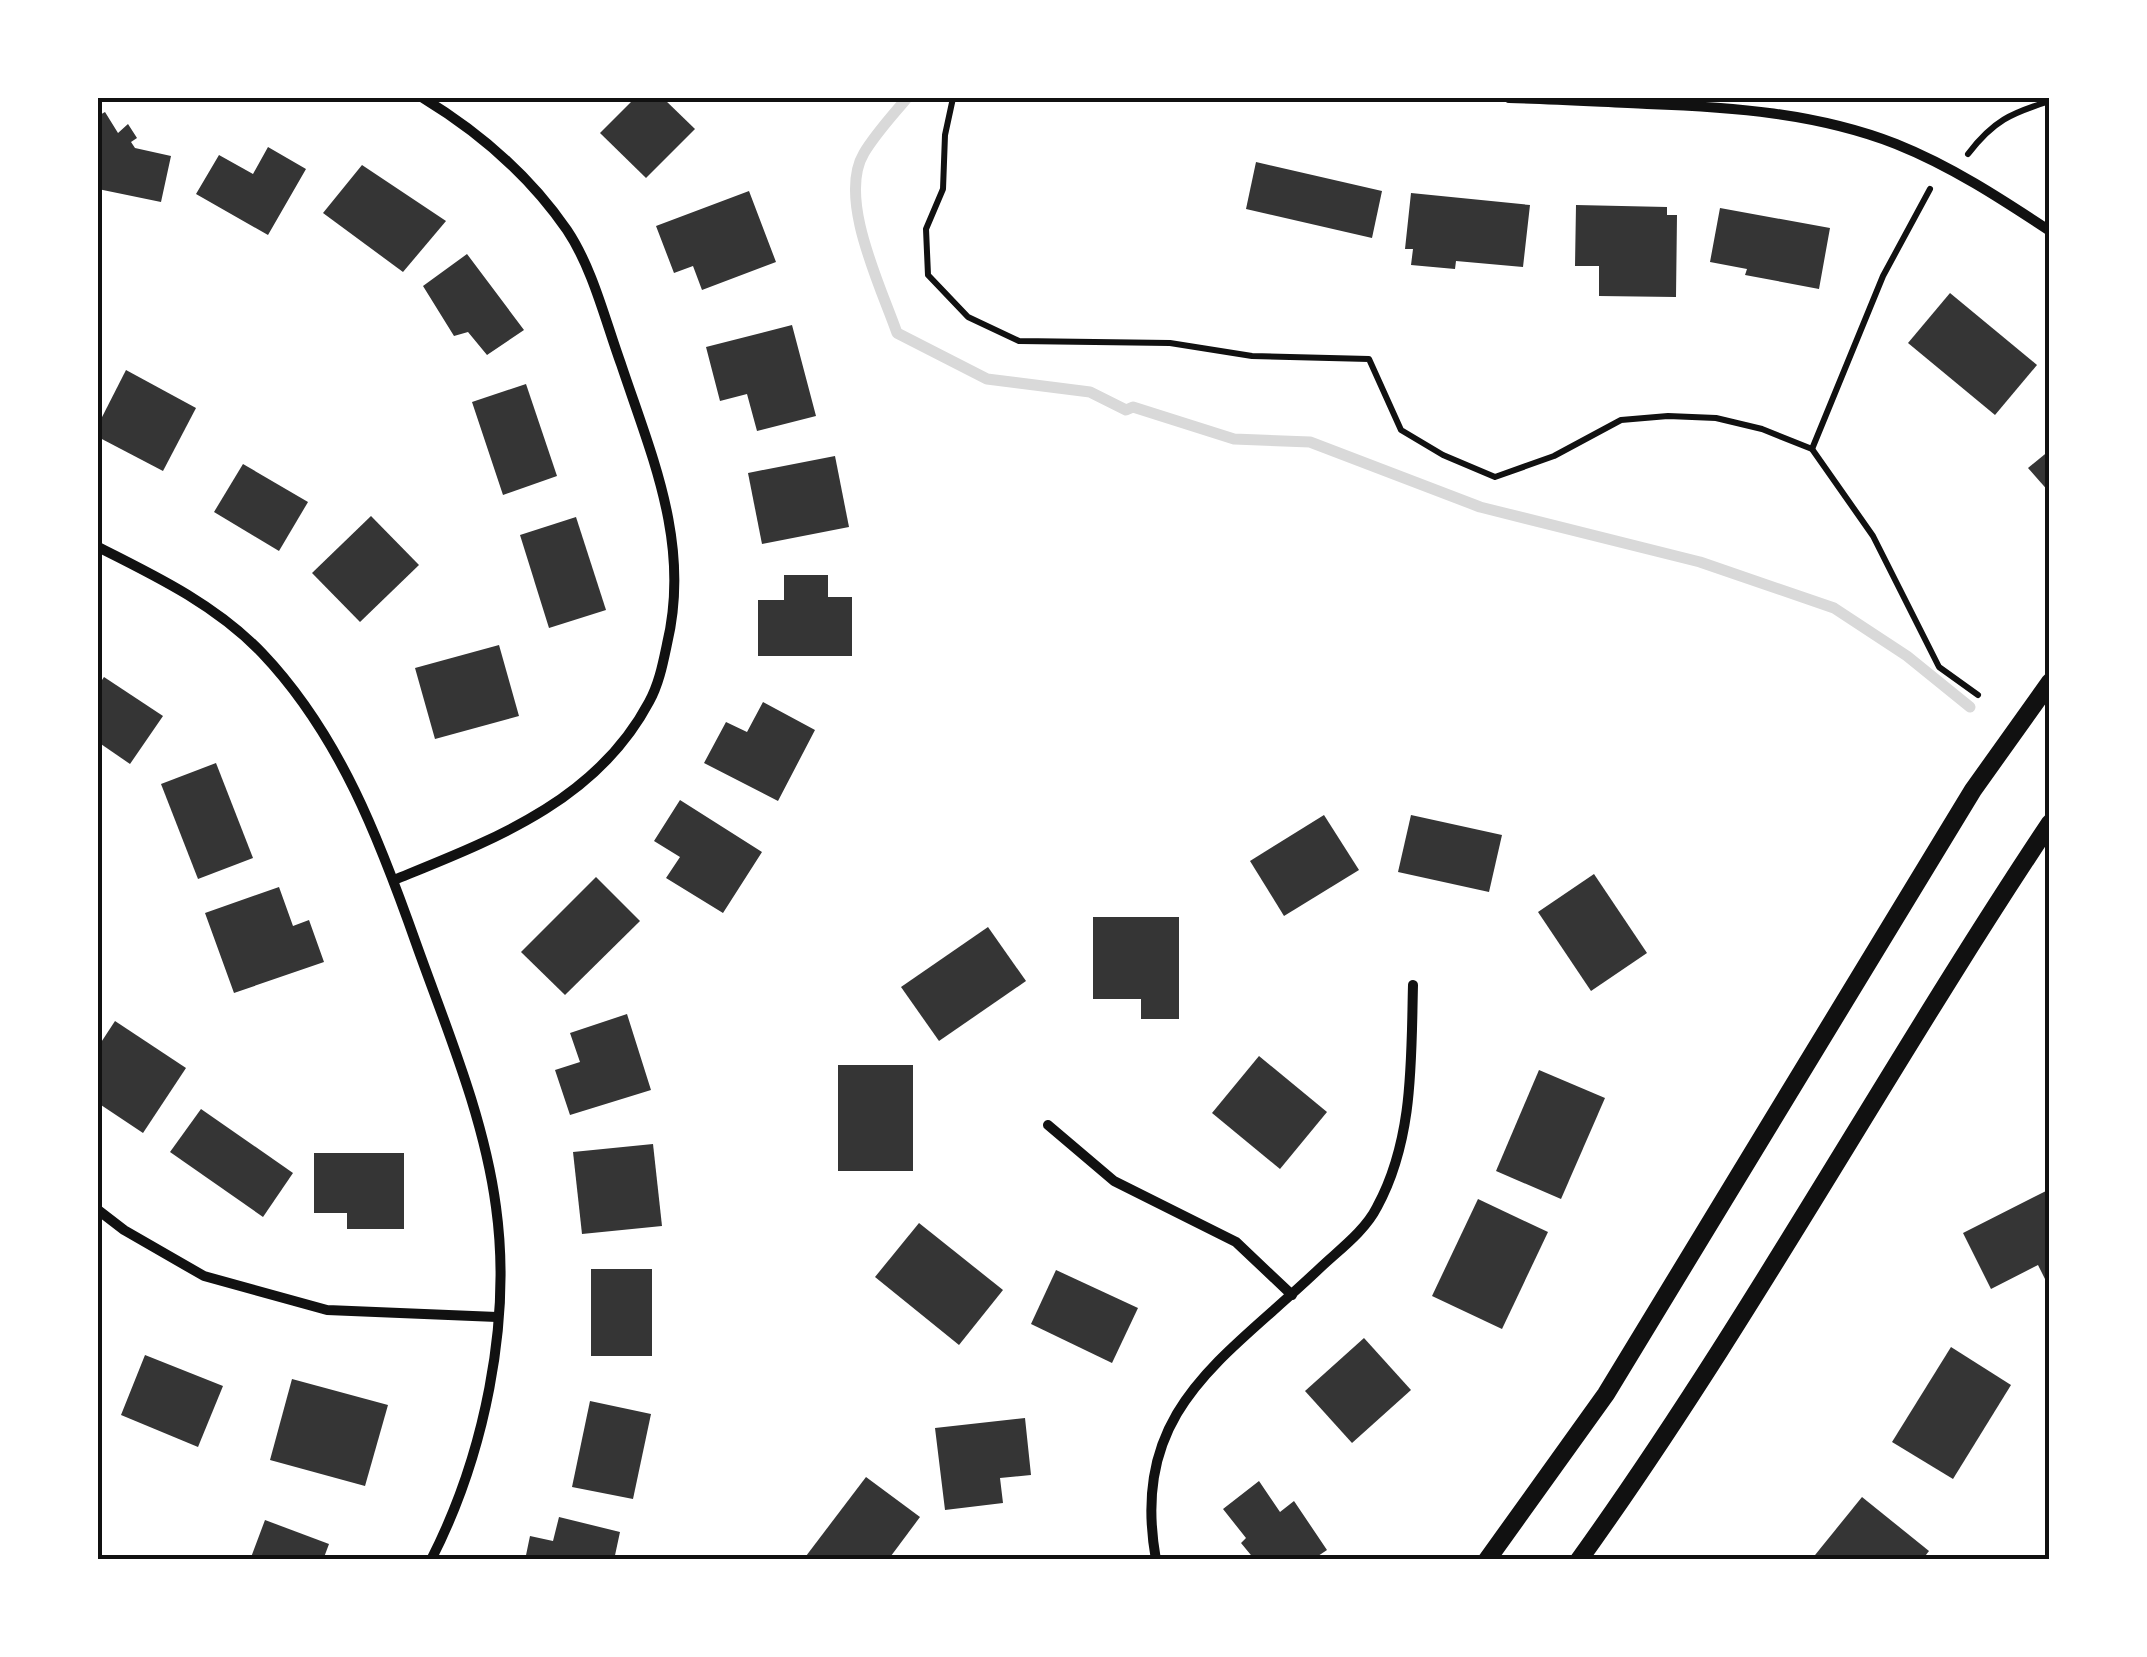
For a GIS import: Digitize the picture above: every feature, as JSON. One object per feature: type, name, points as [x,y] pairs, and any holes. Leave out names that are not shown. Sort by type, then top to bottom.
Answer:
[{"type":"street","points":[[394,880],[505,834],[554,807],[609,758],[650,701],[672,625],[675,588],[674,541],[660,482],[602,310],[569,233],[512,165],[482,137],[422,98]]},
{"type":"street","points":[[1510,98],[1701,101],[1782,114],[1894,143],[1950,169],[2050,231]]},
{"type":"street","points":[[98,548],[163,579],[216,613],[260,651],[295,690],[350,776],[394,880],[470,1098],[496,1206],[497,1316],[491,1377],[475,1454],[431,1560]]},
{"type":"street","points":[[1487,1560],[1606,1394],[1973,790],[2050,682]]},
{"type":"street","points":[[1579,1560],[1645,1467],[1963,952],[2050,823]]},
{"type":"street","points":[[1156,1560],[1150,1525],[1150,1482],[1170,1422],[1188,1395],[1225,1355],[1376,1211],[1395,1167],[1407,1115],[1413,985]]},
{"type":"street","points":[[1048,1125],[1114,1180],[1236,1242],[1292,1295]]},
{"type":"street","points":[[98,1210],[124,1230],[204,1276],[327,1310],[497,1316]]},
{"type":"path","points":[[952,98],[943,189],[926,229],[928,275],[968,316],[1019,342],[1170,344],[1252,356],[1370,359],[1400,430],[1495,478],[1554,456],[1620,420],[1716,418],[1762,429],[1812,448],[1873,536],[1939,667],[1978,695]]},
{"type":"path","points":[[1967,155],[2004,117],[2050,101]]},
{"type":"path","points":[[1812,448],[1883,276],[1930,189]]},
{"type":"building","points":[[635,98],[663,98],[695,129],[646,178],[600,133]]},
{"type":"building","points":[[105,112],[118,133],[128,124],[137,138],[131,142],[135,148],[171,156],[161,202],[98,189],[98,116]]},
{"type":"building","points":[[268,147],[306,169],[268,235],[196,194],[219,155],[253,174]]},
{"type":"building","points":[[1256,162],[1382,191],[1372,238],[1246,209]]},
{"type":"building","points":[[362,165],[446,221],[403,272],[323,213]]},
{"type":"building","points":[[749,191],[776,262],[702,290],[693,266],[674,273],[656,226]]},
{"type":"building","points":[[1411,193],[1530,205],[1523,267],[1456,261],[1455,269],[1411,265],[1413,249],[1405,249]]},
{"type":"building","points":[[1576,205],[1667,207],[1667,215],[1677,215],[1676,297],[1599,296],[1599,266],[1575,266]]},
{"type":"building","points":[[1720,208],[1830,228],[1819,289],[1745,275],[1747,269],[1710,262]]},
{"type":"building","points":[[467,254],[524,330],[487,355],[468,332],[454,336],[423,286]]},
{"type":"building","points":[[1950,293],[2037,365],[1995,415],[1908,343]]},
{"type":"building","points":[[792,325],[816,416],[757,431],[747,394],[720,401],[706,347]]},
{"type":"building","points":[[126,370],[196,408],[163,471],[98,437],[98,425]]},
{"type":"building","points":[[526,384],[557,476],[503,495],[472,402]]},
{"type":"building","points":[[2050,450],[2050,493],[2028,468]]},
{"type":"building","points":[[835,456],[849,527],[762,544],[748,473]]},
{"type":"building","points":[[243,464],[308,502],[279,551],[214,512]]},
{"type":"building","points":[[371,516],[419,565],[360,622],[312,573]]},
{"type":"building","points":[[576,517],[606,610],[549,628],[520,535]]},
{"type":"building","points":[[784,575],[828,575],[828,597],[852,597],[852,656],[758,656],[758,600],[784,600]]},
{"type":"building","points":[[499,645],[519,716],[435,739],[415,668]]},
{"type":"building","points":[[104,677],[163,716],[130,764],[98,742],[98,686]]},
{"type":"building","points":[[763,702],[815,730],[778,801],[704,763],[726,722],[747,732]]},
{"type":"building","points":[[216,763],[253,858],[198,879],[161,784]]},
{"type":"building","points":[[680,800],[762,852],[723,913],[666,878],[680,857],[654,841]]},
{"type":"building","points":[[1324,815],[1359,870],[1284,916],[1250,861]]},
{"type":"building","points":[[1411,815],[1502,835],[1489,892],[1398,872]]},
{"type":"building","points":[[1594,874],[1647,953],[1591,991],[1538,912]]},
{"type":"building","points":[[596,877],[640,921],[565,995],[521,952]]},
{"type":"building","points":[[279,887],[293,926],[309,920],[324,962],[234,993],[205,913]]},
{"type":"building","points":[[1093,917],[1179,917],[1179,1019],[1141,1019],[1141,999],[1093,999]]},
{"type":"building","points":[[988,927],[1026,981],[939,1041],[901,987]]},
{"type":"building","points":[[627,1014],[651,1090],[570,1115],[555,1070],[580,1062],[570,1033]]},
{"type":"building","points":[[115,1021],[186,1068],[143,1133],[98,1103],[98,1047]]},
{"type":"building","points":[[1259,1056],[1327,1112],[1280,1169],[1212,1113]]},
{"type":"building","points":[[838,1065],[913,1065],[913,1171],[838,1171]]},
{"type":"building","points":[[1539,1070],[1605,1098],[1561,1199],[1496,1171]]},
{"type":"building","points":[[201,1109],[293,1173],[263,1217],[170,1152]]},
{"type":"building","points":[[653,1144],[662,1226],[582,1234],[573,1152]]},
{"type":"building","points":[[314,1153],[404,1153],[404,1229],[347,1229],[347,1213],[314,1213]]},
{"type":"building","points":[[2050,1189],[2050,1289],[2038,1265],[1991,1289],[1963,1233]]},
{"type":"building","points":[[1478,1199],[1548,1232],[1502,1329],[1432,1296]]},
{"type":"building","points":[[919,1223],[1003,1290],[959,1345],[875,1277]]},
{"type":"building","points":[[591,1269],[652,1269],[652,1356],[591,1356]]},
{"type":"building","points":[[1056,1270],[1138,1308],[1112,1363],[1031,1324]]},
{"type":"building","points":[[1364,1338],[1411,1390],[1352,1443],[1305,1391]]},
{"type":"building","points":[[1951,1347],[2011,1385],[1953,1479],[1892,1442]]},
{"type":"building","points":[[145,1355],[223,1386],[198,1447],[121,1415]]},
{"type":"building","points":[[292,1379],[388,1405],[365,1486],[270,1460]]},
{"type":"building","points":[[590,1401],[651,1414],[633,1499],[572,1487]]},
{"type":"building","points":[[1025,1418],[1031,1475],[1000,1478],[1003,1503],[945,1510],[935,1428]]},
{"type":"building","points":[[866,1477],[920,1517],[888,1560],[803,1560]]},
{"type":"building","points":[[1259,1481],[1280,1512],[1294,1501],[1327,1550],[1312,1560],[1255,1560],[1241,1543],[1246,1538],[1223,1509]]},
{"type":"building","points":[[1862,1497],[1929,1551],[1922,1560],[1811,1560]]},
{"type":"building","points":[[559,1517],[620,1532],[614,1560],[525,1560],[530,1536],[553,1541]]},
{"type":"building","points":[[265,1520],[329,1544],[323,1560],[250,1560]]},
{"type":"waterway","points":[[907,98],[864,153],[857,172],[856,194],[864,243],[897,333],[987,379],[1090,392],[1126,410],[1133,407],[1234,439],[1310,442],[1480,507],[1700,562],[1834,608],[1907,656],[1970,707]]}]
